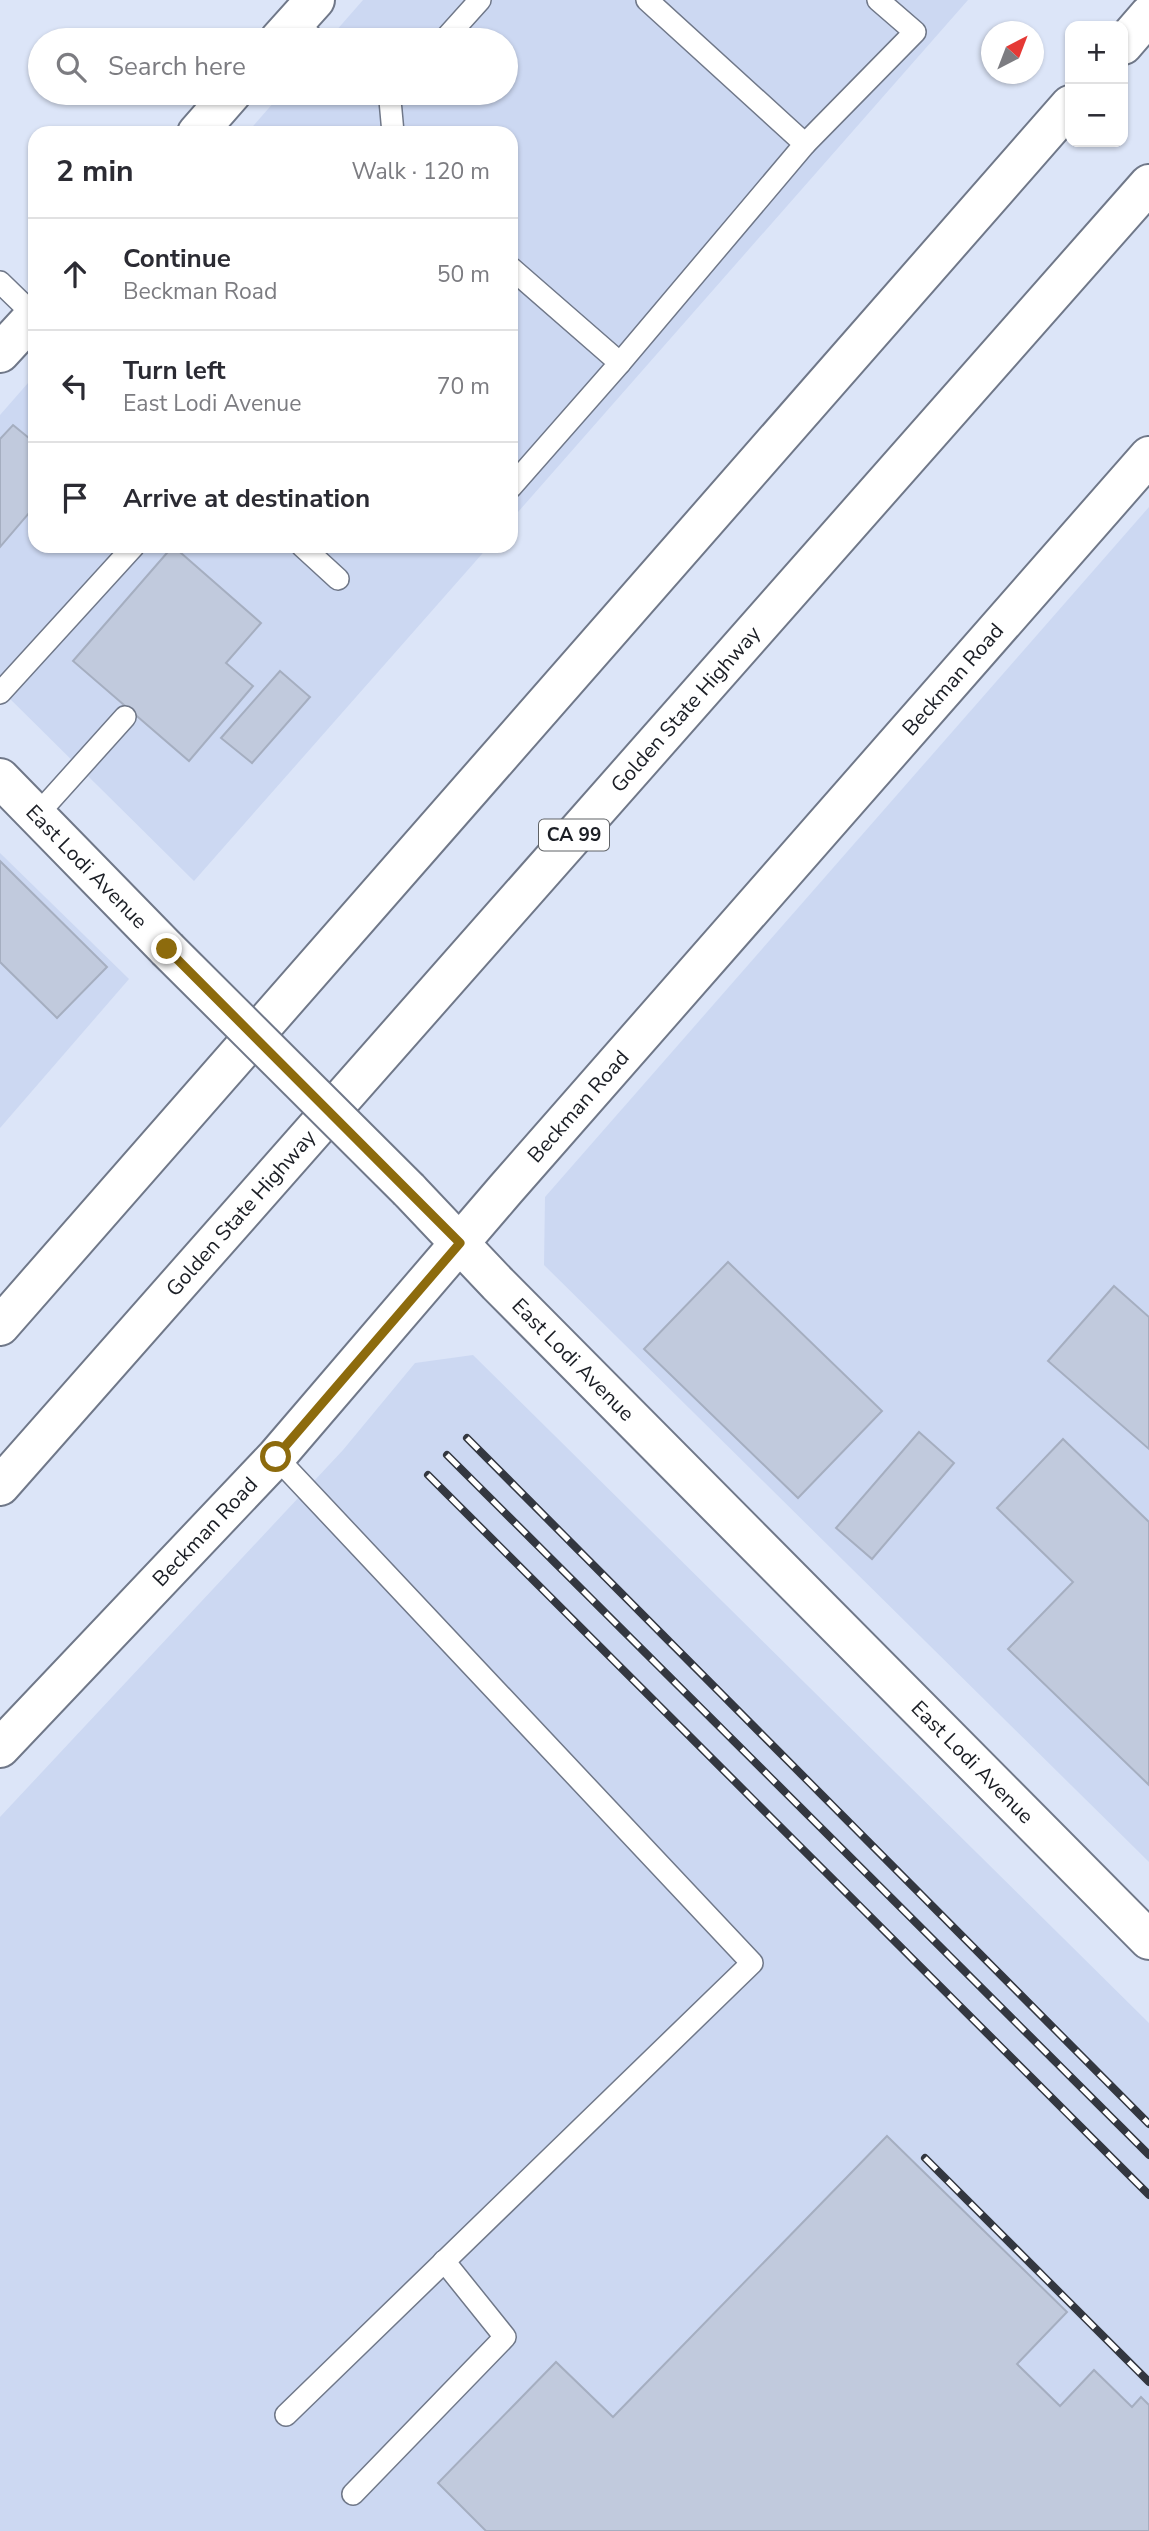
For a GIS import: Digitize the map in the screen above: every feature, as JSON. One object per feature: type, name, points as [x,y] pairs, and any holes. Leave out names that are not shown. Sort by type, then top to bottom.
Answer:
[{"type":"main road","points":[[1128,39],[1149,15]]},
{"type":"main road","points":[[203,126],[222,105]]},
{"type":"main road","points":[[0,1326],[1065,111]]},
{"type":"main road","name":"Golden State Highway","points":[[0,1486],[1149,184]]},
{"type":"main road","points":[[0,353],[28,323]]},
{"type":"main road","name":"Beckman Road","points":[[0,1748],[276,1457],[505,1189],[1149,456]]},
{"type":"main road","name":"East Lodi Avenue","points":[[0,778],[1149,1940]]},
{"type":"lane","points":[[455,28],[480,0]]},
{"type":"lane","points":[[647,0],[805,144]]},
{"type":"lane","points":[[518,479],[805,144],[915,32],[878,0]]},
{"type":"lane","points":[[390,105],[392,126]]},
{"type":"lane","points":[[518,274],[620,363]]},
{"type":"lane","points":[[0,282],[28,309]]},
{"type":"lane","points":[[0,693],[128,553]]},
{"type":"lane","points":[[310,553],[338,579]]},
{"type":"lane","points":[[36,816],[125,717]]},
{"type":"lane","points":[[276,1457],[752,1963],[286,2415]]},
{"type":"lane","points":[[353,2494],[505,2337],[444,2261]]},
{"type":"shaded area","points":[[363,0],[968,0],[518,512],[518,126],[253,126],[272,105],[518,105],[518,28],[338,28]]},
{"type":"shaded area","points":[[28,383],[28,553],[483,553],[194,881],[0,689],[0,415]]},
{"type":"shaded area","points":[[1149,507],[1149,1862],[544,1265],[545,1197]]},
{"type":"shaded area","points":[[0,853],[129,979],[0,1128]]},
{"type":"shaded area","points":[[473,1355],[1149,2023],[1149,2531],[0,2531],[0,1817],[343,1450],[415,1363]]},
{"type":"building","points":[[13,425],[28,437],[28,514],[0,547],[0,439]]},
{"type":"building","points":[[167,553],[181,553],[261,623],[226,663],[253,686],[189,761],[73,661]]},
{"type":"building","points":[[280,671],[310,697],[252,763],[221,738]]},
{"type":"building","points":[[0,861],[107,967],[57,1018],[0,962]]},
{"type":"building","points":[[728,1262],[882,1411],[798,1498],[644,1349]]},
{"type":"building","points":[[1114,1286],[1149,1317],[1149,1449],[1048,1361]]},
{"type":"building","points":[[919,1432],[954,1463],[872,1559],[836,1528]]},
{"type":"building","points":[[1063,1439],[1149,1522],[1149,1785],[1008,1649],[1073,1582],[997,1508]]},
{"type":"building","points":[[887,2136],[1067,2312],[1017,2364],[1060,2406],[1094,2370],[1132,2407],[1141,2397],[1149,2405],[1149,2531],[486,2531],[438,2483],[556,2362],[613,2417]]},
{"type":"railway","points":[[467,1438],[1149,2124]]},
{"type":"railway","points":[[447,1455],[1149,2155]]},
{"type":"railway","points":[[428,1475],[1149,2195]]},
{"type":"railway","points":[[925,2158],[1149,2382]]},
{"type":"route","points":[[167,949],[460,1243],[276,1457]]}]
